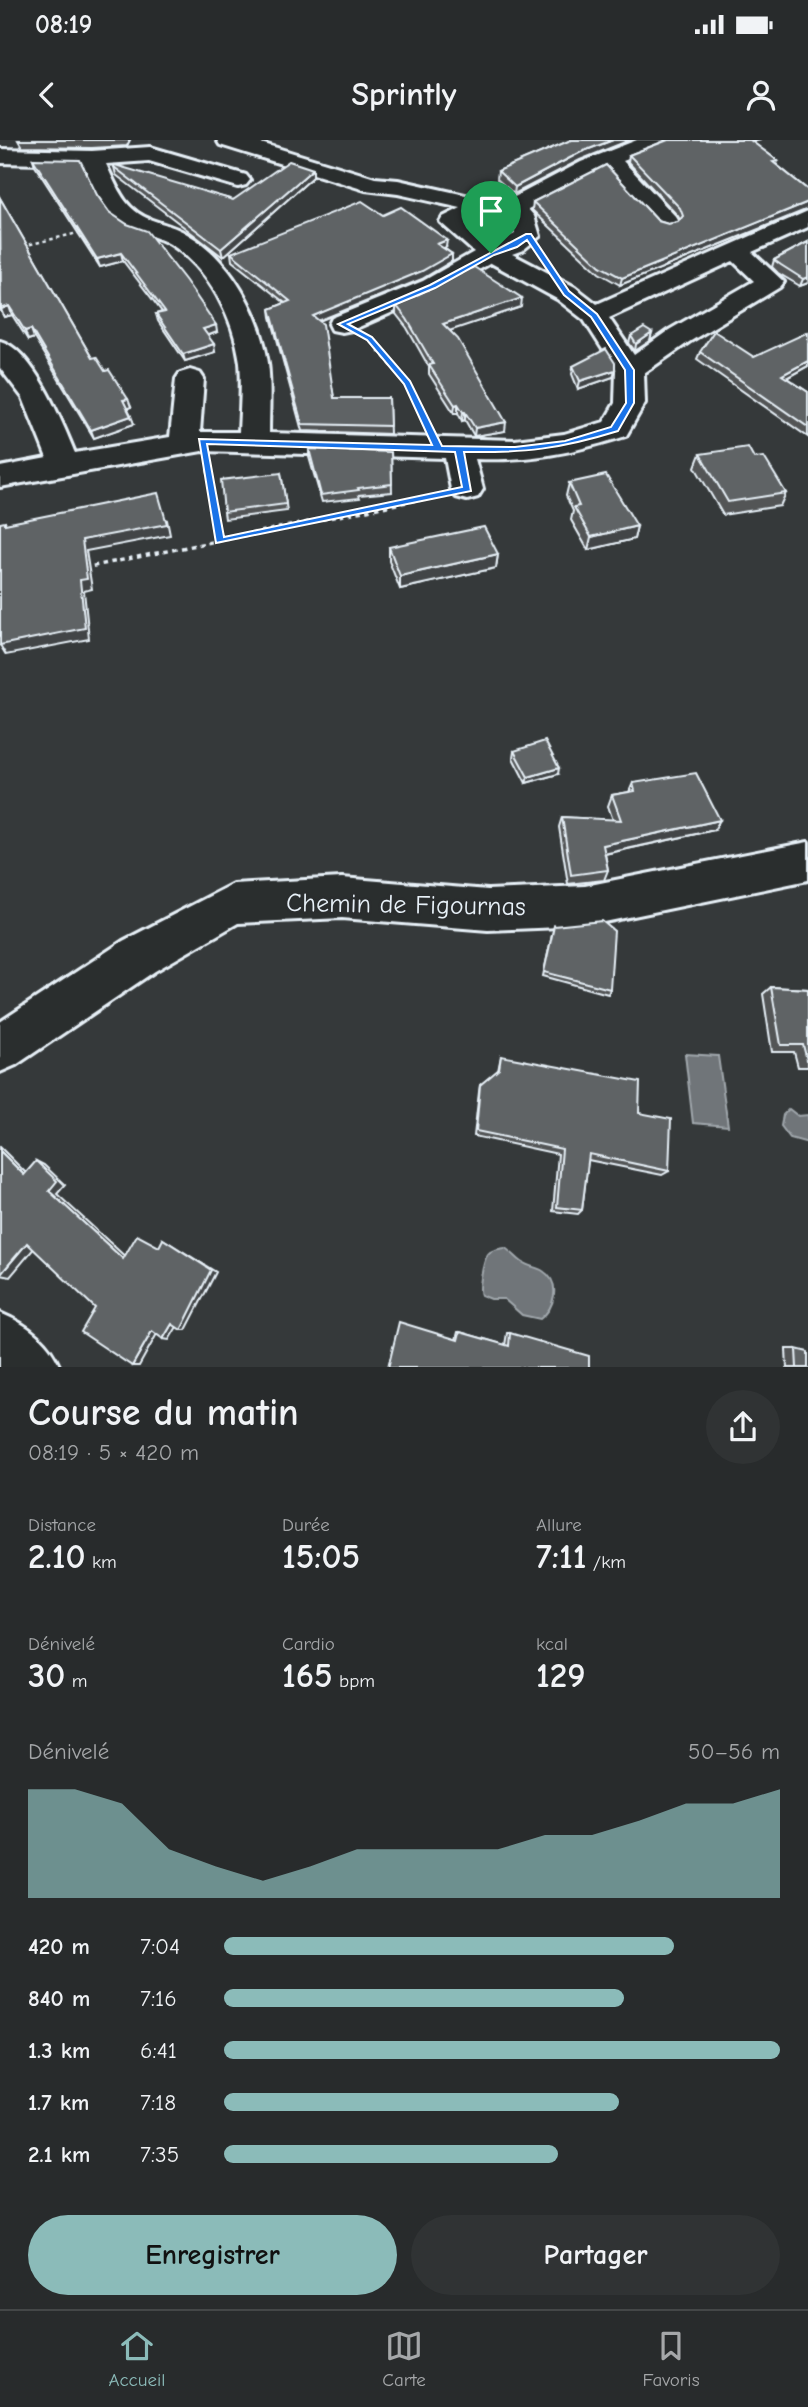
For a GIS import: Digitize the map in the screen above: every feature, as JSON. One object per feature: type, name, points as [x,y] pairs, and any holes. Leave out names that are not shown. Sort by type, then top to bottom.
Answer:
[{"type":"street","points":[[228,140],[373,185],[398,187],[483,206],[511,209],[522,216],[528,236],[566,293]]},
{"type":"street","points":[[511,209],[589,167],[657,140]]},
{"type":"street","points":[[0,477],[193,442],[515,450],[566,444],[615,429],[630,403],[630,370],[594,315],[566,293],[491,253],[452,222],[398,187],[388,169],[338,151]]},
{"type":"street","points":[[0,156],[92,158],[150,154],[238,180]]},
{"type":"street","points":[[92,158],[108,193],[126,218],[157,228],[185,243],[208,266],[238,304],[253,354],[254,444]]},
{"type":"street","points":[[608,160],[667,222]]},
{"type":"street","points":[[452,222],[483,206]]},
{"type":"street","points":[[594,315],[808,218]]},
{"type":"street","points":[[342,324],[432,286],[528,236]]},
{"type":"street","points":[[630,370],[679,336],[771,282],[736,251]]},
{"type":"street","points":[[0,349],[37,396],[64,464]]},
{"type":"street","points":[[190,379],[193,442]]},
{"type":"street","points":[[449,449],[467,489]]},
{"type":"street","name":"Chemin de Figournas","points":[[0,1049],[139,956],[233,904],[342,898],[488,910],[585,906],[808,861]]},
{"type":"street","points":[[0,1340],[33,1367]]},
{"type":"path","points":[[20,247],[126,218]]},
{"type":"path","points":[[342,324],[369,339],[407,383],[449,449]]},
{"type":"path","points":[[193,442],[220,541]]},
{"type":"path","points":[[79,569],[467,489]]},
{"type":"shaded area","points":[[685,1054],[718,1056],[728,1126],[693,1123]]},
{"type":"shaded area","points":[[789,1109],[798,1116],[808,1115],[808,1143],[790,1138],[781,1126],[783,1115]]},
{"type":"shaded area","points":[[505,1248],[525,1264],[543,1271],[553,1282],[552,1303],[540,1319],[522,1315],[504,1299],[491,1299],[481,1295],[483,1268],[488,1254]]},
{"type":"building","points":[[571,140],[613,140],[581,152],[515,187],[498,171]]},
{"type":"building","points":[[668,140],[750,140],[778,161],[773,162],[808,190],[808,202],[622,278],[600,266],[533,202],[606,165],[658,221],[668,224],[678,222],[683,216],[680,208],[629,155]]},
{"type":"building","points":[[33,159],[80,160],[97,195],[109,212],[127,224],[147,231],[186,281],[216,325],[203,329],[214,344],[183,354],[156,314],[165,312],[121,253],[97,259]]},
{"type":"building","points":[[289,161],[313,169],[221,249],[114,167],[115,165],[233,200]]},
{"type":"building","points":[[0,198],[92,358],[96,357],[105,371],[109,370],[128,399],[123,400],[131,416],[91,430],[31,329],[25,331],[9,306],[1,309]]},
{"type":"building","points":[[362,201],[383,215],[401,207],[447,240],[437,244],[452,254],[422,271],[313,316],[323,324],[334,398],[389,398],[390,426],[302,424],[270,309],[290,301],[231,253]]},
{"type":"building","points":[[808,242],[808,277],[803,279],[774,260]]},
{"type":"building","points":[[474,267],[522,298],[443,324],[458,339],[506,422],[475,428],[465,412],[458,404],[455,405],[429,365],[433,364],[396,305]]},
{"type":"building","points":[[644,328],[652,333],[636,344],[631,336]]},
{"type":"building","points":[[714,331],[754,357],[808,332],[808,361],[782,375],[808,392],[808,427],[700,352]]},
{"type":"building","points":[[606,349],[615,363],[615,370],[580,381],[573,366]]},
{"type":"building","points":[[748,447],[754,458],[764,457],[786,493],[728,502],[700,454]]},
{"type":"building","points":[[309,449],[391,452],[392,484],[321,495]]},
{"type":"building","points":[[281,473],[286,504],[224,512],[221,480]]},
{"type":"building","points":[[606,475],[637,526],[591,537],[574,507],[579,506],[569,483]]},
{"type":"building","points":[[158,493],[167,524],[82,540],[87,579],[80,580],[85,628],[0,645],[0,523]]},
{"type":"building","points":[[484,527],[498,554],[400,576],[389,547]]},
{"type":"building","points":[[545,741],[559,768],[528,777],[514,751]]},
{"type":"building","points":[[696,773],[720,820],[603,845],[608,870],[571,875],[562,817],[621,820],[612,795],[635,791],[633,783]]},
{"type":"building","points":[[602,921],[614,931],[610,989],[544,972],[554,926]]},
{"type":"building","points":[[771,987],[808,989],[808,1060],[803,1045],[781,1045]]},
{"type":"building","points":[[501,1056],[640,1082],[639,1113],[671,1119],[669,1171],[589,1154],[582,1210],[557,1207],[562,1149],[476,1131],[480,1085],[499,1069]]},
{"type":"building","points":[[0,1151],[24,1175],[36,1161],[57,1181],[49,1191],[123,1259],[137,1235],[159,1247],[163,1239],[211,1270],[181,1330],[172,1324],[163,1339],[152,1331],[132,1366],[81,1332],[95,1308],[27,1243],[0,1275]]},
{"type":"building","points":[[399,1322],[458,1340],[460,1332],[509,1346],[510,1333],[589,1356],[589,1367],[388,1367]]},
{"type":"building","points":[[796,1349],[808,1352],[808,1367],[797,1367]]},
{"type":"route","points":[[491,253],[432,286],[342,324],[369,339],[407,383],[439,449],[458,449],[467,489],[220,541],[202,441],[254,444],[415,446],[439,449],[458,449],[515,450],[566,444],[615,429],[630,403],[630,370],[594,315],[566,293],[528,236],[514,245],[491,253]]}]
